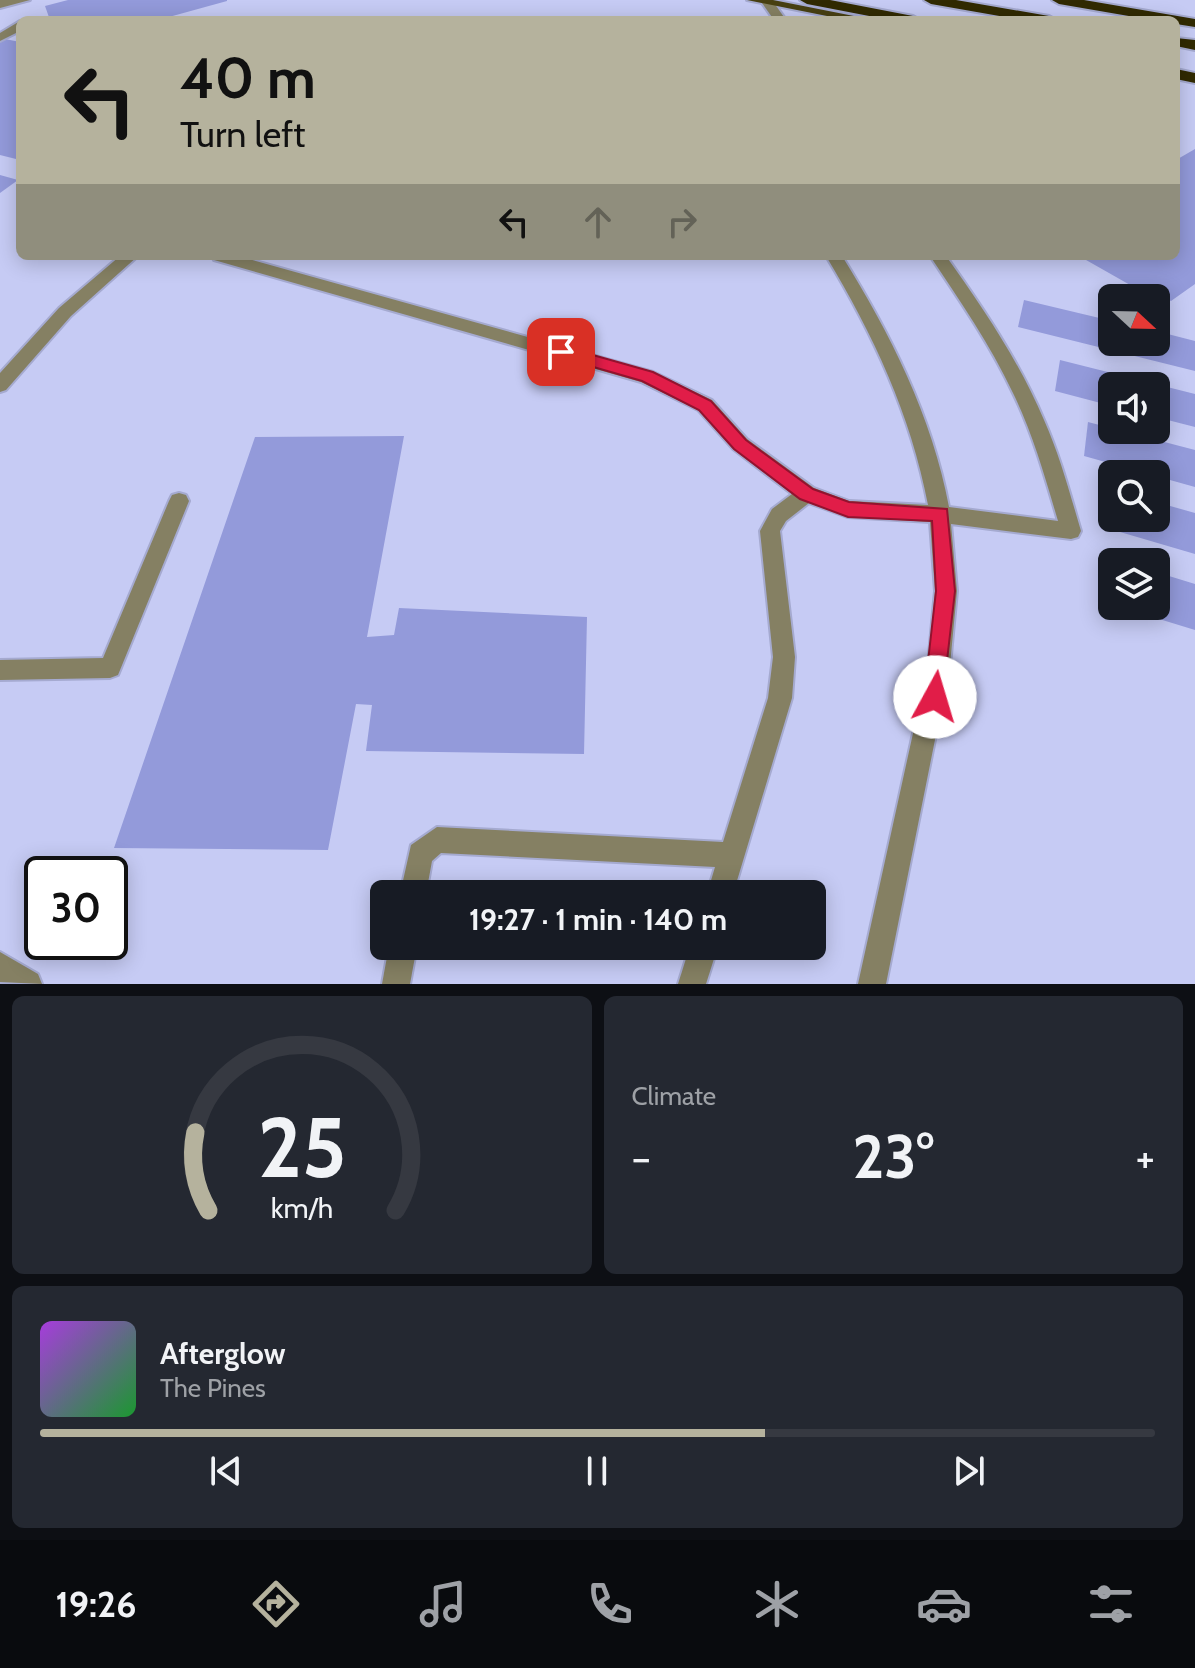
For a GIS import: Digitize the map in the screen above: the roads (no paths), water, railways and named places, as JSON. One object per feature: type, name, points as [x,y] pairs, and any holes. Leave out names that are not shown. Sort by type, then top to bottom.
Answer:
[{"type":"highway","points":[[807,0],[892,16]]},
{"type":"highway","points":[[931,0],[1025,16]]},
{"type":"highway","points":[[1059,0],[1154,16]]},
{"type":"main road","points":[[753,0],[841,16]]},
{"type":"street","points":[[0,4],[21,1]]},
{"type":"street","points":[[768,3],[777,16]]},
{"type":"street","points":[[0,385],[65,312],[125,260]]},
{"type":"street","points":[[234,260],[647,377],[705,405],[740,444],[807,494],[848,509],[941,514],[1071,531],[1044,443],[1012,372],[979,314],[941,260]]},
{"type":"street","points":[[837,260],[858,293],[907,389],[941,514],[946,591],[935,697],[872,984]]},
{"type":"street","points":[[724,880],[780,698],[784,657],[770,531],[779,515],[807,494]]},
{"type":"street","points":[[0,670],[110,668],[179,501]]},
{"type":"street","points":[[415,880],[420,854],[437,840],[732,855]]},
{"type":"street","points":[[396,984],[400,960]]},
{"type":"street","points":[[692,984],[700,960]]},
{"type":"street","points":[[0,966],[28,984]]}]
